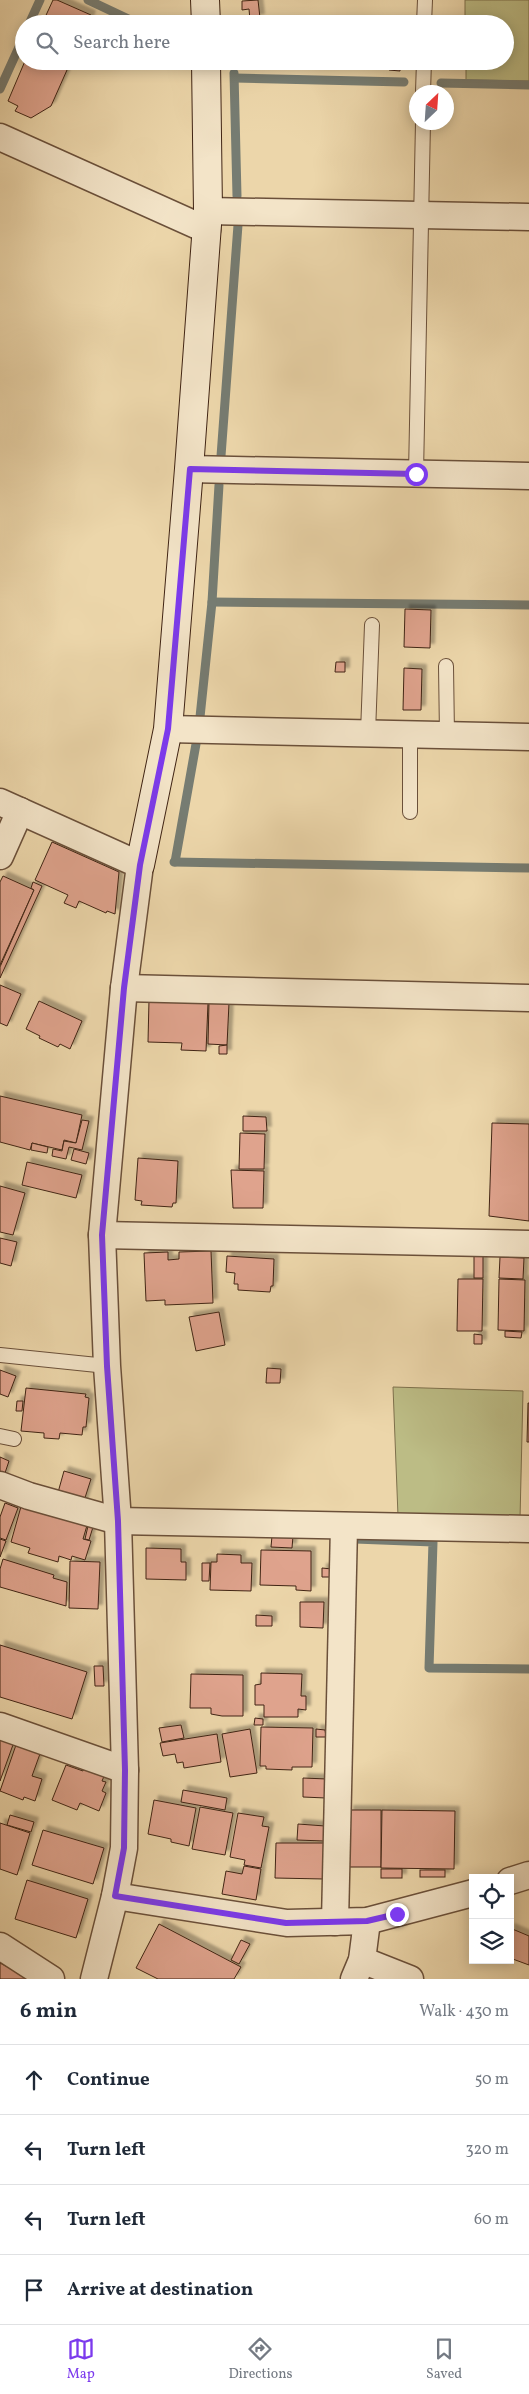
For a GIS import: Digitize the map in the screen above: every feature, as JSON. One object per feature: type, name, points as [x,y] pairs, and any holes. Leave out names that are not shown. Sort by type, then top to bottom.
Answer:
[{"type":"street","points":[[205,0],[206,15]]},
{"type":"street","points":[[94,1979],[115,1896],[124,1848],[125,1770],[118,1521],[107,1366],[102,1235],[124,988],[140,865],[168,729],[190,469],[208,221],[206,70]]},
{"type":"street","points":[[0,137],[208,221],[421,215],[529,217]]},
{"type":"street","points":[[190,469],[529,476]]},
{"type":"street","points":[[168,729],[529,737]]},
{"type":"street","points":[[0,856],[10,807],[140,865]]},
{"type":"street","points":[[124,988],[529,998]]},
{"type":"street","points":[[102,1235],[529,1244]]},
{"type":"street","points":[[0,1485],[29,1496],[118,1521],[529,1529]]},
{"type":"street","points":[[335,1922],[344,1526]]},
{"type":"street","points":[[0,1726],[125,1770]]},
{"type":"street","points":[[514,1880],[529,1875]]},
{"type":"street","points":[[115,1896],[286,1923],[367,1921],[469,1894]]},
{"type":"street","points":[[367,1921],[358,1969],[410,1979]]},
{"type":"street","points":[[0,1946],[51,1979]]},
{"type":"lane","points":[[424,15],[425,0]]},
{"type":"lane","points":[[423,85],[424,70]]},
{"type":"lane","points":[[416,474],[423,130]]},
{"type":"lane","points":[[368,734],[372,626]]},
{"type":"lane","points":[[446,666],[447,735]]},
{"type":"lane","points":[[410,734],[410,812]]},
{"type":"lane","points":[[0,1354],[107,1366]]},
{"type":"green space","points":[[465,0],[529,0],[529,81],[466,80],[466,70],[514,70],[514,15],[465,15]]},
{"type":"green space","points":[[393,1387],[523,1391],[520,1519],[398,1516]]},
{"type":"building","points":[[53,0],[57,0],[91,15],[46,15]]},
{"type":"building","points":[[258,0],[260,15],[250,15],[249,9],[242,10],[242,1]]},
{"type":"building","points":[[21,70],[67,70],[51,106],[31,118],[15,111],[18,106],[8,101]]},
{"type":"building","points":[[405,609],[431,610],[430,648],[404,647]]},
{"type":"building","points":[[336,662],[345,662],[345,672],[335,672]]},
{"type":"building","points":[[404,668],[422,669],[421,710],[403,710]]},
{"type":"building","points":[[52,842],[119,872],[115,914],[107,911],[106,913],[79,901],[76,908],[64,903],[68,895],[35,880]]},
{"type":"building","points":[[3,876],[34,890],[0,965],[0,882]]},
{"type":"building","points":[[33,882],[42,886],[0,978],[0,967],[34,890],[31,888]]},
{"type":"building","points":[[0,985],[21,994],[7,1026],[0,1023]]},
{"type":"building","points":[[149,1000],[208,1003],[206,1051],[181,1050],[182,1043],[148,1042]]},
{"type":"building","points":[[39,1001],[82,1021],[70,1049],[60,1044],[58,1047],[26,1029]]},
{"type":"building","points":[[209,1002],[229,1003],[227,1045],[208,1044]]},
{"type":"building","points":[[227,1045],[227,1054],[219,1054],[219,1046]]},
{"type":"building","points":[[0,1096],[82,1115],[76,1143],[64,1140],[62,1150],[32,1143],[30,1150],[0,1142]]},
{"type":"building","points":[[243,1116],[266,1117],[267,1131],[243,1131]]},
{"type":"building","points":[[82,1120],[89,1121],[82,1150],[69,1147],[66,1159],[52,1156],[53,1149],[62,1151],[64,1141],[76,1143]]},
{"type":"building","points":[[492,1123],[529,1124],[529,1221],[489,1216]]},
{"type":"building","points":[[240,1133],[265,1134],[264,1169],[239,1169]]},
{"type":"building","points":[[32,1143],[48,1147],[47,1153],[31,1150]]},
{"type":"building","points":[[74,1149],[89,1153],[86,1164],[71,1160]]},
{"type":"building","points":[[138,1158],[178,1161],[176,1203],[173,1203],[172,1207],[141,1205],[142,1201],[135,1200]]},
{"type":"building","points":[[27,1162],[82,1175],[76,1198],[22,1185]]},
{"type":"building","points":[[231,1170],[264,1171],[263,1208],[233,1208]]},
{"type":"building","points":[[0,1186],[25,1193],[13,1235],[0,1232]]},
{"type":"building","points":[[0,1238],[17,1242],[11,1266],[0,1263]]},
{"type":"building","points":[[211,1251],[213,1303],[165,1305],[165,1300],[146,1301],[144,1253],[168,1252],[168,1260],[179,1259],[179,1252]]},
{"type":"building","points":[[227,1256],[274,1259],[273,1286],[271,1286],[270,1292],[238,1290],[238,1284],[234,1284],[235,1273],[226,1272]]},
{"type":"building","points":[[474,1256],[483,1256],[483,1278],[474,1278]]},
{"type":"building","points":[[500,1257],[524,1258],[523,1279],[499,1278]]},
{"type":"building","points":[[458,1279],[483,1279],[482,1331],[457,1331]]},
{"type":"building","points":[[499,1279],[525,1280],[524,1331],[498,1330]]},
{"type":"building","points":[[219,1312],[225,1345],[196,1351],[189,1317]]},
{"type":"building","points":[[505,1331],[522,1332],[521,1338],[505,1337]]},
{"type":"building","points":[[474,1334],[482,1335],[482,1344],[474,1344]]},
{"type":"building","points":[[267,1368],[281,1369],[280,1383],[266,1383]]},
{"type":"building","points":[[0,1370],[16,1376],[8,1397],[0,1394]]},
{"type":"building","points":[[26,1388],[86,1394],[85,1397],[89,1398],[86,1427],[83,1427],[82,1435],[60,1433],[59,1439],[44,1438],[44,1433],[21,1431]]},
{"type":"building","points":[[17,1401],[23,1401],[22,1411],[16,1411]]},
{"type":"building","points":[[528,1403],[529,1442],[527,1442]]},
{"type":"building","points":[[0,1457],[9,1461],[3,1479],[0,1478]]},
{"type":"building","points":[[64,1471],[91,1479],[83,1504],[57,1496]]},
{"type":"building","points":[[5,1503],[18,1508],[6,1540],[0,1538],[0,1517]]},
{"type":"building","points":[[22,1503],[88,1522],[83,1539],[91,1541],[85,1560],[72,1556],[71,1560],[59,1556],[58,1562],[28,1553],[30,1548],[11,1542]]},
{"type":"building","points":[[88,1526],[93,1527],[89,1540],[85,1539]]},
{"type":"building","points":[[272,1536],[293,1536],[292,1548],[271,1547]]},
{"type":"building","points":[[0,1539],[6,1541],[0,1557]]},
{"type":"building","points":[[146,1548],[181,1549],[181,1562],[186,1562],[186,1580],[146,1579]]},
{"type":"building","points":[[261,1550],[311,1551],[311,1591],[296,1590],[296,1586],[260,1585]]},
{"type":"building","points":[[217,1554],[241,1555],[241,1563],[252,1563],[251,1591],[210,1590],[211,1562],[217,1562]]},
{"type":"building","points":[[3,1559],[54,1575],[53,1578],[67,1582],[66,1606],[0,1587],[0,1569]]},
{"type":"building","points":[[70,1561],[100,1562],[98,1609],[69,1608]]},
{"type":"building","points":[[202,1563],[210,1563],[209,1581],[202,1581]]},
{"type":"building","points":[[322,1568],[332,1569],[332,1577],[322,1577]]},
{"type":"building","points":[[300,1602],[324,1602],[323,1628],[300,1627]]},
{"type":"building","points":[[256,1615],[272,1616],[272,1626],[256,1626]]},
{"type":"building","points":[[0,1645],[87,1672],[72,1719],[0,1697]]},
{"type":"building","points":[[94,1666],[103,1666],[104,1686],[95,1686]]},
{"type":"building","points":[[261,1673],[302,1674],[301,1696],[306,1696],[306,1710],[298,1709],[298,1717],[264,1717],[264,1705],[255,1705],[255,1685],[261,1684]]},
{"type":"building","points":[[191,1674],[243,1675],[243,1716],[211,1714],[211,1708],[190,1708]]},
{"type":"building","points":[[255,1718],[263,1719],[263,1725],[254,1725]]},
{"type":"building","points":[[181,1725],[184,1738],[162,1742],[159,1728]]},
{"type":"building","points":[[261,1727],[313,1728],[312,1767],[292,1767],[292,1770],[266,1769],[266,1766],[260,1766]]},
{"type":"building","points":[[250,1729],[257,1773],[230,1777],[222,1734]]},
{"type":"building","points":[[316,1729],[325,1730],[326,1737],[316,1737]]},
{"type":"building","points":[[217,1734],[221,1762],[184,1768],[183,1762],[177,1763],[175,1754],[163,1756],[160,1743]]},
{"type":"building","points":[[0,1736],[14,1742],[0,1781]]},
{"type":"building","points":[[17,1742],[41,1751],[32,1776],[42,1779],[35,1801],[24,1797],[23,1800],[0,1791]]},
{"type":"building","points":[[66,1765],[83,1771],[85,1766],[105,1774],[102,1781],[106,1782],[102,1791],[106,1793],[99,1811],[80,1803],[77,1810],[52,1800]]},
{"type":"building","points":[[303,1778],[327,1779],[326,1798],[303,1797]]},
{"type":"building","points":[[183,1790],[227,1798],[225,1810],[181,1802]]},
{"type":"building","points":[[154,1800],[196,1808],[189,1846],[171,1842],[171,1839],[148,1834]]},
{"type":"building","points":[[200,1807],[233,1813],[225,1855],[192,1849]]},
{"type":"building","points":[[349,1810],[381,1810],[381,1867],[349,1867]]},
{"type":"building","points":[[382,1810],[455,1811],[454,1869],[381,1868]]},
{"type":"building","points":[[238,1813],[264,1817],[262,1826],[269,1827],[261,1868],[244,1865],[245,1860],[230,1857]]},
{"type":"building","points":[[10,1815],[34,1822],[31,1832],[7,1825]]},
{"type":"building","points":[[0,1823],[30,1833],[17,1875],[0,1869]]},
{"type":"building","points":[[298,1824],[325,1826],[324,1841],[297,1840]]},
{"type":"building","points":[[43,1830],[104,1848],[93,1884],[32,1865]]},
{"type":"building","points":[[276,1843],[324,1843],[324,1879],[275,1878]]},
{"type":"building","points":[[244,1866],[261,1869],[256,1900],[222,1894],[226,1871],[242,1874]]},
{"type":"building","points":[[381,1869],[402,1869],[402,1878],[381,1878]]},
{"type":"building","points":[[420,1870],[445,1870],[445,1877],[420,1877]]},
{"type":"building","points":[[27,1880],[88,1899],[76,1938],[15,1919]]},
{"type":"building","points":[[159,1924],[241,1967],[234,1979],[158,1979],[136,1968]]},
{"type":"building","points":[[514,1930],[529,1936],[529,1965],[514,1959]]},
{"type":"building","points":[[241,1940],[250,1944],[239,1964],[231,1960]]},
{"type":"building","points":[[0,1963],[29,1978],[0,1979]]},
{"type":"waterway","points":[[33,15],[40,0]]},
{"type":"waterway","points":[[88,0],[120,15]]},
{"type":"waterway","points":[[0,89],[15,56]]},
{"type":"waterway","points":[[234,73],[237,196]]},
{"type":"waterway","points":[[235,78],[404,82]]},
{"type":"waterway","points":[[441,83],[529,85]]},
{"type":"waterway","points":[[221,456],[238,225]]},
{"type":"waterway","points":[[200,717],[212,602],[219,485]]},
{"type":"waterway","points":[[212,602],[529,605]]},
{"type":"waterway","points":[[175,862],[196,744]]},
{"type":"waterway","points":[[174,862],[529,868]]},
{"type":"waterway","points":[[355,1539],[433,1542],[429,1668],[529,1669]]},
{"type":"route","points":[[397,1914],[367,1921],[286,1923],[115,1896],[124,1848],[125,1770],[118,1521],[107,1366],[102,1235],[124,988],[140,865],[168,729],[190,469],[416,474]]}]
